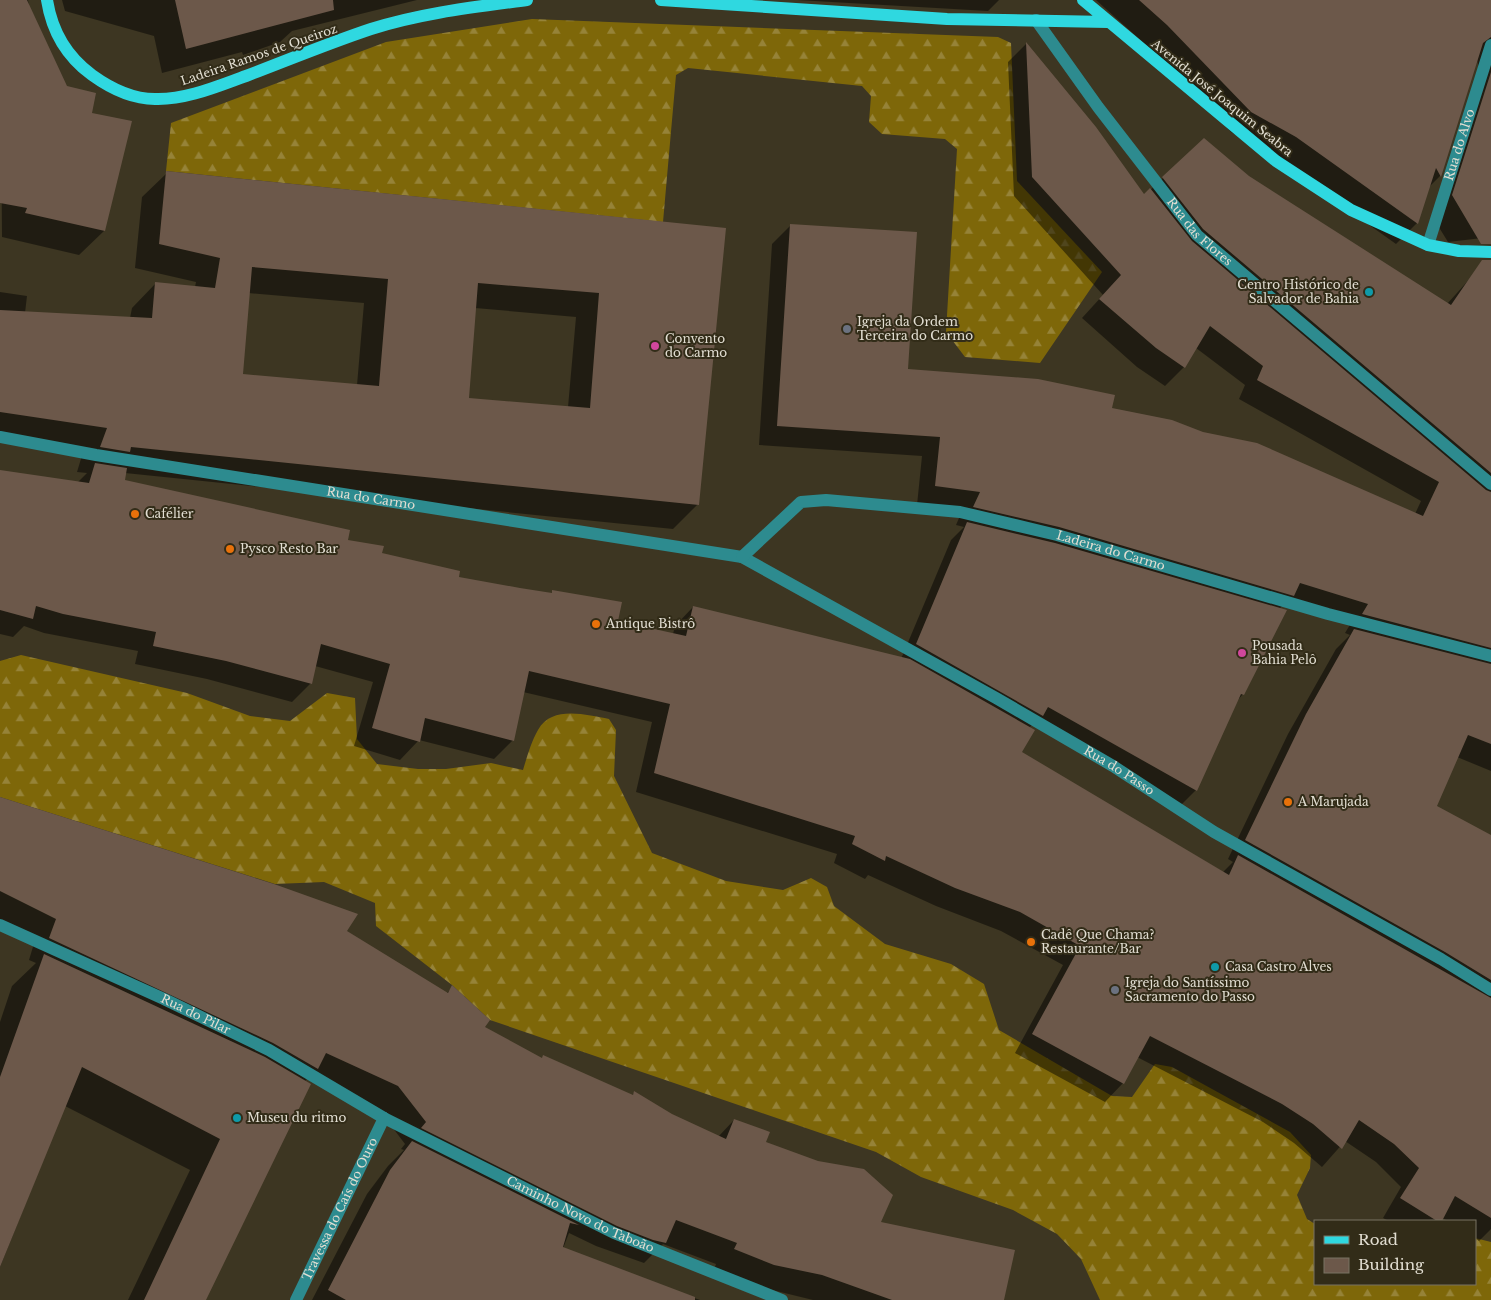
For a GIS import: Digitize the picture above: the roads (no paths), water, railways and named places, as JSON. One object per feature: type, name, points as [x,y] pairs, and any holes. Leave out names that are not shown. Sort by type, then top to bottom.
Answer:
[{"type":"main road","name":"Ladeira Ramos de Queiroz","points":[[47,0],[49,14],[59,40],[76,63],[103,83],[128,94],[154,99],[181,97],[222,85],[372,29],[428,14],[527,0]]},
{"type":"main road","points":[[661,0],[947,18],[1108,22]]},
{"type":"main road","name":"Avenida José Joaquim Seabra","points":[[1083,0],[1276,161],[1351,210],[1428,245],[1459,251],[1491,252]]},
{"type":"street","name":"Rua das Flores","points":[[1036,20],[1098,107],[1197,235],[1491,484]]},
{"type":"street","name":"Rua do Alvo","points":[[1428,245],[1491,45]]},
{"type":"street","name":"Rua do Carmo","points":[[0,437],[96,455],[742,557]]},
{"type":"street","name":"Ladeira do Carmo","points":[[742,557],[801,502],[826,500],[960,512],[1057,536],[1328,614],[1491,656]]},
{"type":"street","name":"Rua do Passo","points":[[742,557],[996,698],[1113,766],[1214,832],[1441,959],[1491,990]]},
{"type":"street","name":"Rua do Pilar","points":[[0,925],[164,998],[268,1050],[384,1118]]},
{"type":"street","name":"Travessa do Caís do Ouro","points":[[296,1300],[384,1118]]},
{"type":"street","name":"Caminho Novo do Taboão","points":[[384,1118],[642,1246],[782,1300]]},
{"type":"place","name":"Centro Histórico de Salvador de Bahia","points":[[1369,292]]},
{"type":"place","name":"Igreja da Ordem Terceira do Carmo","points":[[847,329]]},
{"type":"place","name":"Convento do Carmo","points":[[655,346]]},
{"type":"place","name":"Cafélier","points":[[135,514]]},
{"type":"place","name":"Pysco Resto Bar","points":[[230,549]]},
{"type":"place","name":"Antique Bistrô","points":[[596,624]]},
{"type":"place","name":"Pousada Bahia Pelô","points":[[1242,653]]},
{"type":"place","name":"A Marujada","points":[[1288,802]]},
{"type":"place","name":"Cadê Que Chama? Restaurante/Bar","points":[[1031,942]]},
{"type":"place","name":"Casa Castro Alves","points":[[1215,967]]},
{"type":"place","name":"Igreja do Santíssimo Sacramento do Passo","points":[[1115,990]]},
{"type":"place","name":"Museu du ritmo","points":[[237,1118]]}]
